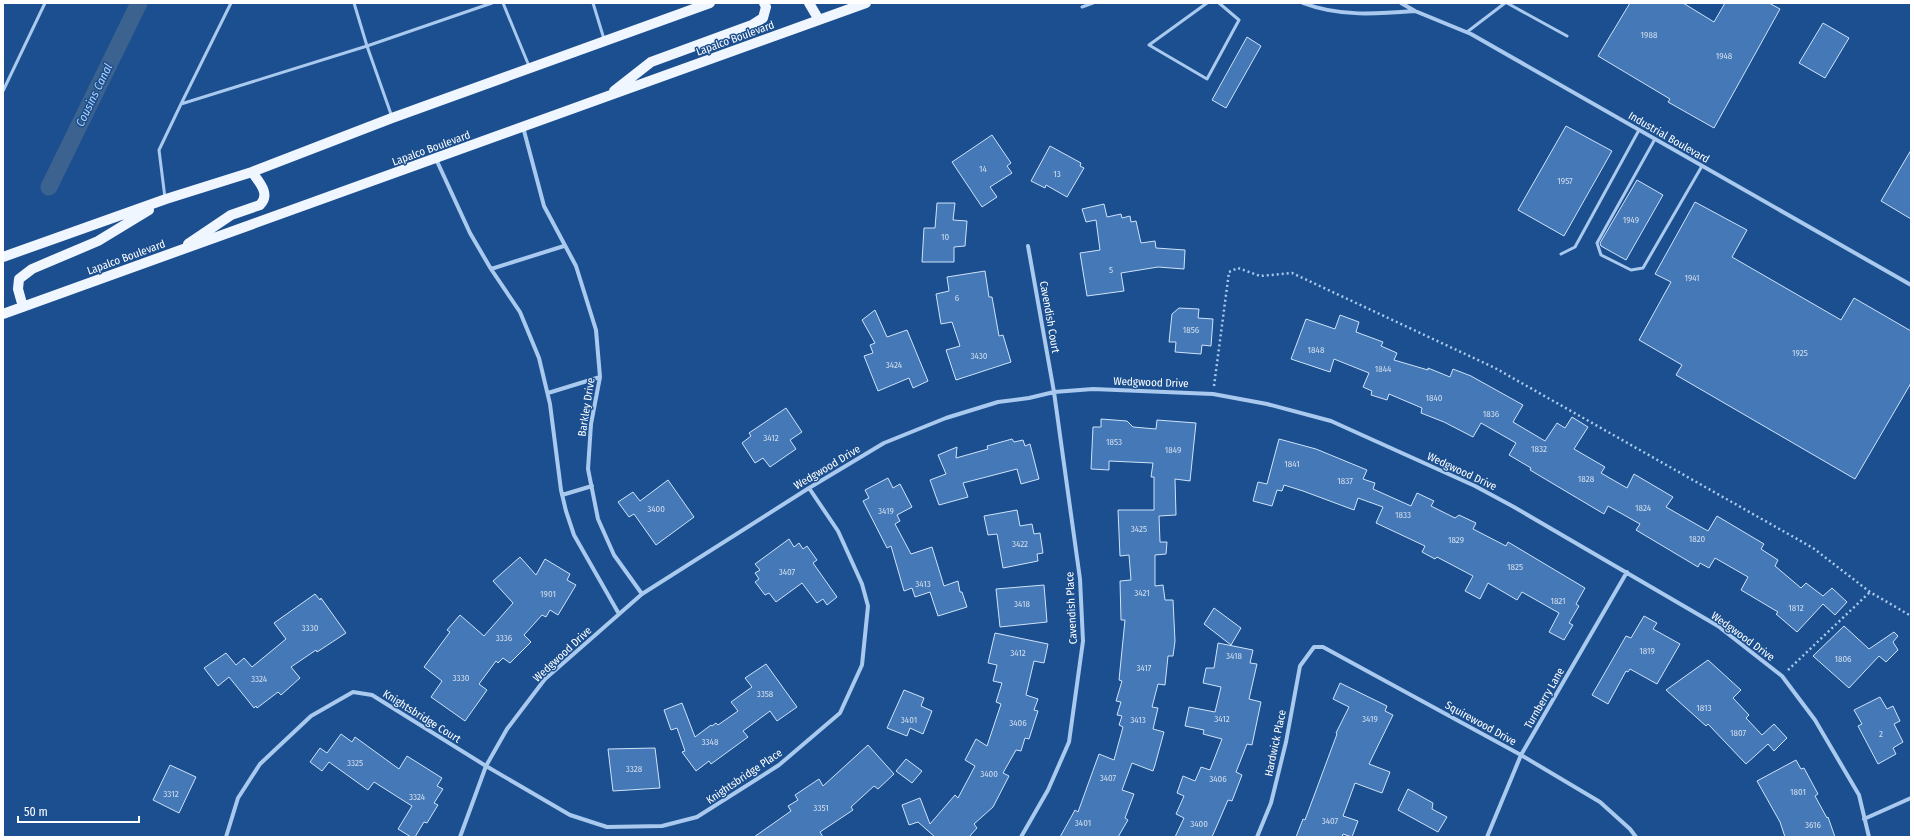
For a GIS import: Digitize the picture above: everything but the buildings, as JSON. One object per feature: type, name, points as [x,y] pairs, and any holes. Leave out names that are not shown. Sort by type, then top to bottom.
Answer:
[{"type":"main road","points":[[3,257],[166,199],[252,172],[392,118],[710,3]]},
{"type":"main road","points":[[606,97],[651,62],[752,26],[763,18],[766,7],[764,3]]},
{"type":"main road","points":[[809,3],[819,20]]},
{"type":"main road","name":"Lapalco Boulevard","points":[[3,314],[866,3]]},
{"type":"main road","points":[[175,253],[231,215],[260,205],[263,202],[265,195],[263,188],[252,172]]},
{"type":"main road","points":[[23,307],[18,289],[20,278],[32,269],[98,241],[166,199]]},
{"type":"street","name":"Industrial Boulevard","points":[[1303,3],[1313,7],[1354,13],[1375,14],[1415,11]]},
{"type":"street","name":"Industrial Boulevard","points":[[1401,3],[1415,11],[1466,32],[1911,285]]},
{"type":"street","name":"Barkley Drive","points":[[523,127],[544,206],[576,266],[596,330],[600,377],[591,424],[588,469],[598,519],[614,555],[642,594]]},
{"type":"street","points":[[436,159],[470,233],[491,269],[520,312],[539,358],[548,393],[562,495],[574,535],[619,614]]},
{"type":"street","points":[[491,269],[564,246]]},
{"type":"street","name":"Cavendish Court","points":[[1028,246],[1054,392]]},
{"type":"street","points":[[548,393],[600,377]]},
{"type":"street","name":"Wedgwood Drive","points":[[460,837],[486,766],[507,729],[545,679],[642,594],[809,488],[884,443],[946,418],[998,402],[1029,398],[1054,392],[1101,389],[1213,394],[1267,404],[1331,421],[1475,486],[1627,572],[1718,626],[1782,676],[1815,720],[1859,795],[1869,837]]},
{"type":"street","name":"Cavendish Place","points":[[1020,837],[1048,790],[1069,742],[1083,641],[1080,578],[1054,392]]},
{"type":"street","points":[[562,495],[592,486]]},
{"type":"street","name":"Knightsbridge Place","points":[[486,766],[570,815],[607,827],[662,826],[697,817],[779,765],[840,713],[862,665],[868,606],[862,584],[838,531],[809,488]]},
{"type":"street","name":"Turnberry Lane","points":[[1487,837],[1521,755],[1627,572]]},
{"type":"street","name":"Squirewood Drive","points":[[1309,653],[1314,648],[1323,647],[1521,755],[1600,802],[1630,829],[1636,837]]},
{"type":"street","name":"Hardwick Place","points":[[1257,837],[1271,803],[1300,666],[1309,653]]},
{"type":"street","name":"Knightsbridge Court","points":[[226,837],[238,798],[260,764],[311,716],[353,692],[372,695],[486,766]]},
{"type":"street","points":[[1864,819],[1911,798]]},
{"type":"lane","points":[[3,91],[45,3]]},
{"type":"lane","points":[[166,199],[159,150],[231,3]]},
{"type":"lane","points":[[354,3],[392,118]]},
{"type":"lane","points":[[181,104],[367,46],[492,3]]},
{"type":"lane","points":[[503,3],[530,69]]},
{"type":"lane","points":[[592,3],[604,41]]},
{"type":"lane","points":[[1082,7],[1093,3]]},
{"type":"lane","points":[[1207,3],[1149,45],[1207,79],[1239,20],[1219,3]]},
{"type":"lane","points":[[1466,32],[1506,3],[1568,36]]},
{"type":"lane","points":[[1561,254],[1575,247],[1639,130]]},
{"type":"lane","points":[[1655,139],[1597,244],[1601,255],[1631,270],[1643,268],[1702,166]]},
{"type":"path","points":[[1213,394],[1229,272],[1238,268],[1260,276],[1292,273],[1496,368],[1814,548],[1870,592],[1911,616]]},
{"type":"path","points":[[1782,676],[1870,592]]},
{"type":"waterway","name":"Cousins Canal","points":[[49,187],[139,3]]}]
